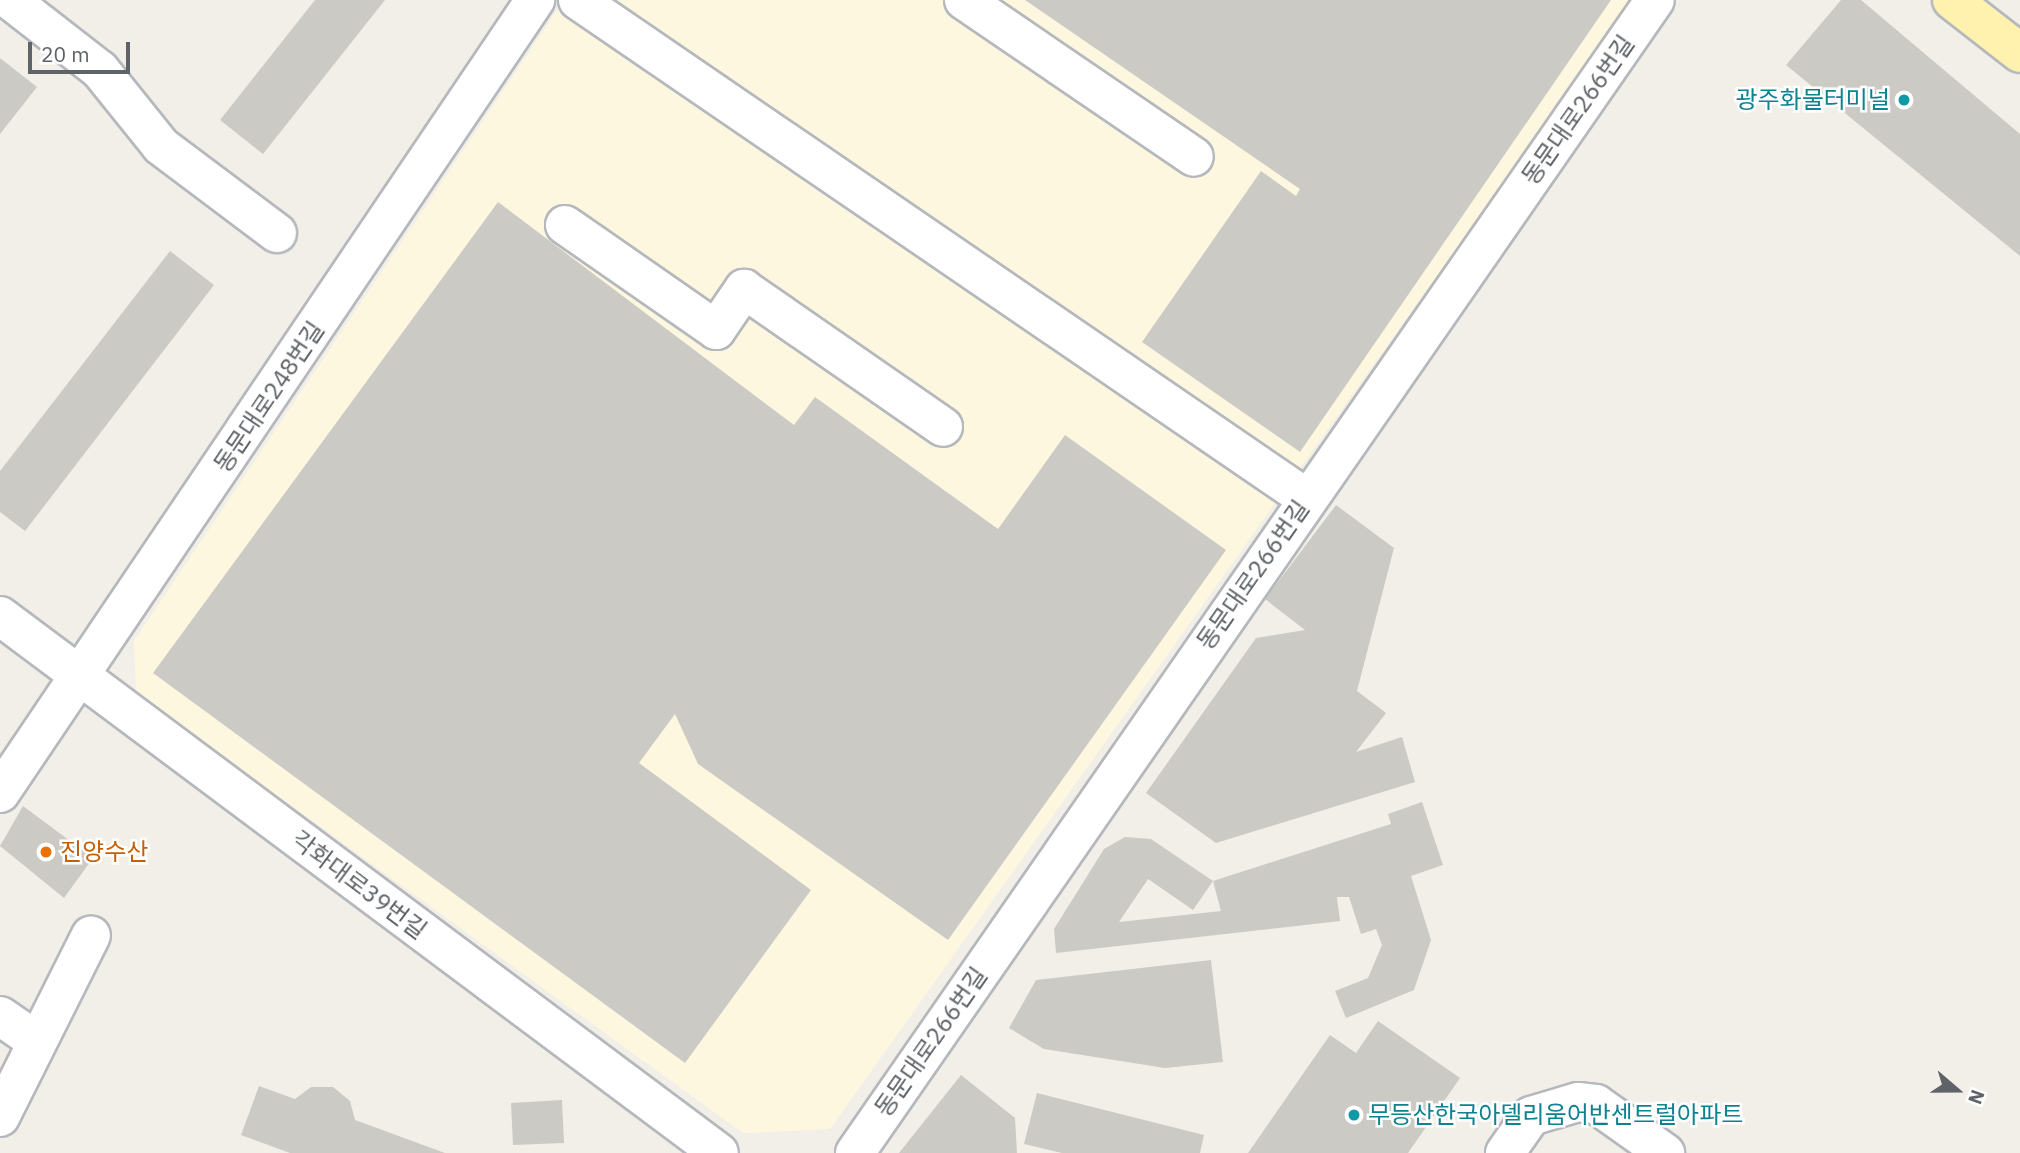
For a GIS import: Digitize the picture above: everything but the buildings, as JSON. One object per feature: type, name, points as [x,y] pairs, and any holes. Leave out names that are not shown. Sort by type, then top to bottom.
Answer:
[{"type":"main road","points":[[1952,0],[2020,54]]},
{"type":"street","points":[[10,0],[100,70],[162,146],[277,233]]},
{"type":"street","name":"동문대로248번길","points":[[0,793],[81,677],[536,0]]},
{"type":"street","points":[[578,0],[1306,498]]},
{"type":"street","points":[[964,0],[1194,157]]},
{"type":"street","name":"동문대로266번길","points":[[855,1153],[1306,498],[1655,0]]},
{"type":"street","points":[[565,225],[716,330],[744,289],[943,427]]},
{"type":"street","name":"각화대로39번길","points":[[0,615],[719,1153]]},
{"type":"street","points":[[0,1117],[35,1040],[92,935]]},
{"type":"street","points":[[0,1016],[35,1040]]},
{"type":"street","points":[[1505,1153],[1531,1116],[1578,1102],[1595,1104],[1665,1153]]},
{"type":"shaded area","points":[[564,0],[1633,0],[830,1129],[743,1133],[136,693],[134,641]]},
{"type":"place","name":"광주화물터미널","points":[[1904,100]]},
{"type":"place","name":"진양수산","points":[[46,852]]},
{"type":"place","name":"무등산한국아델리움어반센트럴아파트","points":[[1354,1115]]}]
